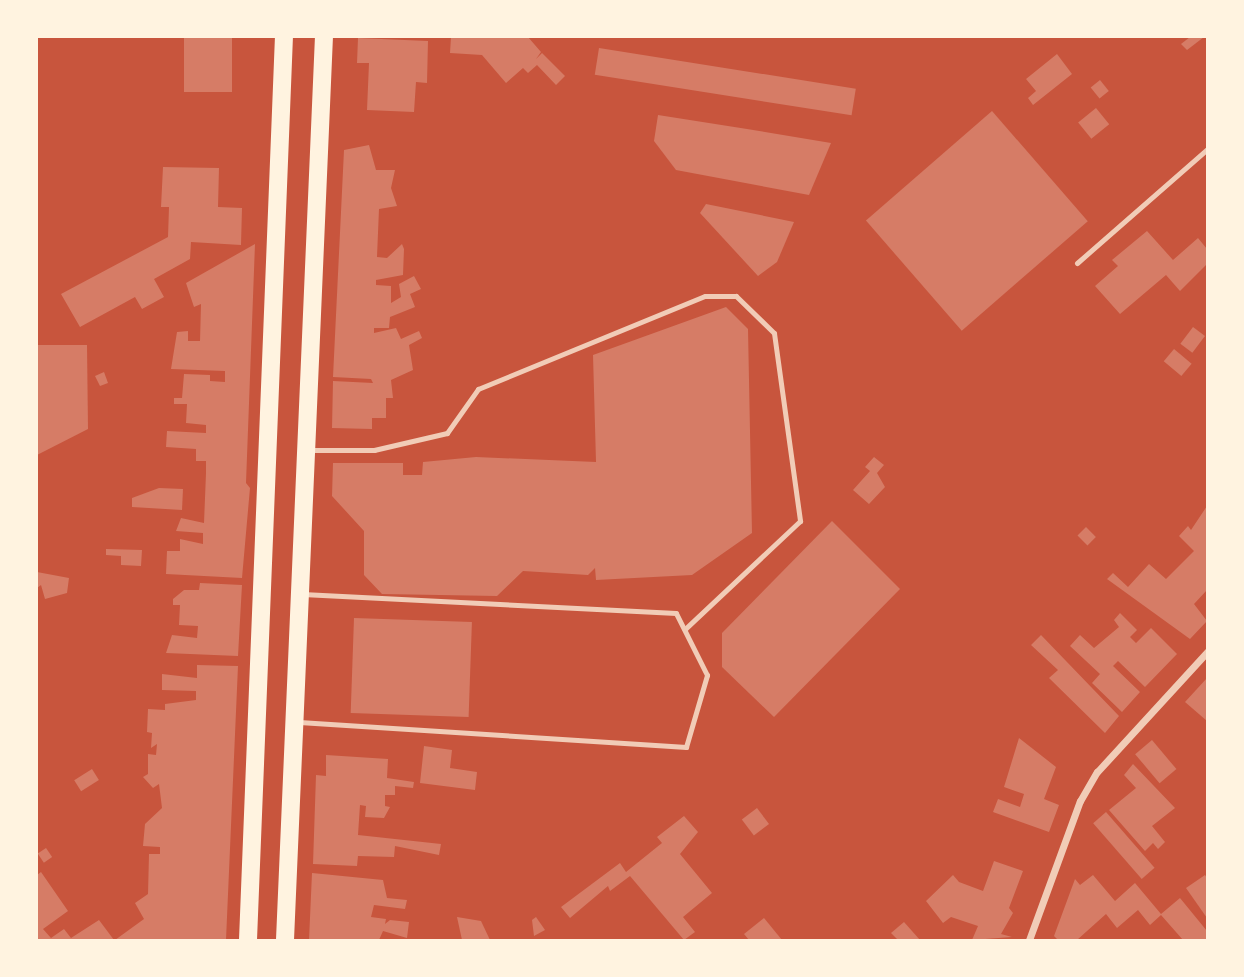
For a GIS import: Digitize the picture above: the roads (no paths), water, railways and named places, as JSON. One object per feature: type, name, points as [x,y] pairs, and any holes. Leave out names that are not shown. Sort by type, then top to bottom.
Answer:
[{"type":"main road","points":[[248,940],[284,37]]},
{"type":"main road","points":[[285,940],[324,37]]},
{"type":"street","points":[[1029,940],[1080,801],[1097,772],[1207,652]]},
{"type":"lane","points":[[1077,263],[1207,149]]},
{"type":"lane","points":[[305,450],[374,450],[447,433],[478,389],[705,296],[736,296],[774,333],[800,521],[685,629]]},
{"type":"lane","points":[[293,722],[686,747],[707,675],[676,613],[299,594]]}]
